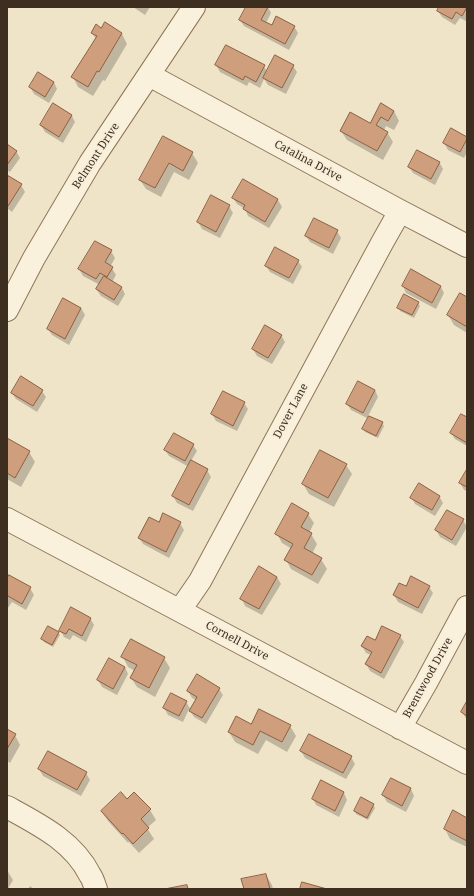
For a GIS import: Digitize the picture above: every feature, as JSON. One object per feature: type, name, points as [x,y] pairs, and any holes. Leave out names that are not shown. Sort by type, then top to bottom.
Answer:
[{"type":"street","name":"Belmont Drive","points":[[7,310],[53,224],[90,163],[194,7]]},
{"type":"street","name":"Catalina Drive","points":[[150,75],[467,246]]},
{"type":"street","name":"Dover Lane","points":[[180,610],[200,581],[400,211]]},
{"type":"street","name":"Cornell Drive","points":[[7,519],[467,763]]},
{"type":"street","name":"Brentwood Drive","points":[[400,728],[467,606]]},
{"type":"street","points":[[7,807],[43,827],[66,844],[80,859],[90,875],[96,889]]},
{"type":"building","points":[[246,7],[268,7],[261,20],[272,25],[276,16],[295,26],[285,44],[239,20]]},
{"type":"building","points":[[439,7],[467,7],[462,16],[456,12],[452,19],[437,11]]},
{"type":"building","points":[[105,22],[122,33],[99,72],[97,71],[88,87],[71,77],[97,36],[91,33],[96,24],[101,28]]},
{"type":"building","points":[[226,45],[265,65],[256,82],[245,76],[243,80],[215,65]]},
{"type":"building","points":[[275,55],[294,65],[282,88],[263,78]]},
{"type":"building","points":[[38,72],[54,82],[45,97],[29,87]]},
{"type":"building","points":[[53,103],[72,115],[59,137],[40,125]]},
{"type":"building","points":[[381,103],[394,111],[388,121],[381,117],[376,125],[388,132],[377,151],[340,131],[350,112],[370,123]]},
{"type":"building","points":[[451,128],[467,137],[460,152],[443,143]]},
{"type":"building","points":[[163,136],[193,152],[183,171],[169,163],[155,188],[139,180]]},
{"type":"building","points":[[7,144],[17,151],[7,165]]},
{"type":"building","points":[[417,150],[440,162],[431,179],[408,167]]},
{"type":"building","points":[[7,175],[22,184],[8,206],[7,205]]},
{"type":"building","points":[[243,179],[278,199],[265,222],[243,209],[245,205],[232,198]]},
{"type":"building","points":[[211,195],[230,205],[216,232],[197,222]]},
{"type":"building","points":[[314,218],[338,230],[329,248],[305,236]]},
{"type":"building","points":[[95,241],[112,250],[105,262],[113,267],[107,277],[100,273],[96,279],[78,269]]},
{"type":"building","points":[[275,247],[299,260],[289,278],[265,266]]},
{"type":"building","points":[[411,269],[441,286],[432,303],[402,286]]},
{"type":"building","points":[[104,276],[122,287],[114,300],[96,289]]},
{"type":"building","points":[[460,293],[467,297],[467,327],[447,315]]},
{"type":"building","points":[[404,294],[419,302],[412,315],[397,308]]},
{"type":"building","points":[[63,298],[81,308],[65,339],[47,329]]},
{"type":"building","points":[[265,325],[282,335],[268,358],[252,349]]},
{"type":"building","points":[[21,376],[43,390],[33,406],[11,393]]},
{"type":"building","points":[[358,381],[375,390],[363,413],[346,404]]},
{"type":"building","points":[[223,391],[245,402],[233,426],[211,414]]},
{"type":"building","points":[[461,414],[467,417],[467,443],[450,433]]},
{"type":"building","points":[[369,416],[383,422],[376,436],[362,429]]},
{"type":"building","points":[[174,433],[194,444],[185,461],[164,450]]},
{"type":"building","points":[[7,438],[30,451],[15,478],[7,473]]},
{"type":"building","points":[[320,450],[347,464],[328,498],[302,484]]},
{"type":"building","points":[[191,460],[208,469],[189,505],[172,496]]},
{"type":"building","points":[[467,469],[467,487],[459,483]]},
{"type":"building","points":[[419,483],[440,496],[432,510],[410,498]]},
{"type":"building","points":[[292,503],[309,513],[301,527],[312,533],[304,548],[322,558],[312,575],[284,560],[293,544],[275,534]]},
{"type":"building","points":[[447,510],[464,519],[452,540],[435,530]]},
{"type":"building","points":[[163,513],[181,522],[166,552],[138,538],[149,517],[159,522]]},
{"type":"building","points":[[259,566],[277,577],[259,609],[240,599]]},
{"type":"building","points":[[9,575],[31,587],[22,604],[8,596],[7,598],[7,579]]},
{"type":"building","points":[[411,576],[430,586],[418,608],[393,595],[399,583],[406,586]]},
{"type":"building","points":[[71,607],[91,618],[82,636],[69,629],[66,634],[59,631]]},
{"type":"building","points":[[48,626],[59,632],[52,645],[41,639]]},
{"type":"building","points":[[382,626],[401,635],[381,673],[365,664],[372,652],[361,646],[367,636],[375,640]]},
{"type":"building","points":[[131,639],[165,657],[149,688],[130,678],[137,665],[121,657]]},
{"type":"building","points":[[109,658],[125,667],[113,689],[97,680]]},
{"type":"building","points":[[197,674],[220,688],[202,718],[189,711],[197,697],[187,691]]},
{"type":"building","points":[[171,693],[187,701],[179,716],[163,708]]},
{"type":"building","points":[[467,701],[467,716],[461,712]]},
{"type":"building","points":[[259,709],[291,725],[282,742],[260,731],[253,745],[228,732],[236,716],[251,724]]},
{"type":"building","points":[[7,729],[16,734],[7,749]]},
{"type":"building","points":[[309,734],[352,756],[343,773],[300,751]]},
{"type":"building","points":[[48,751],[87,772],[77,790],[38,769]]},
{"type":"building","points":[[391,778],[411,788],[402,806],[382,795]]},
{"type":"building","points":[[321,780],[344,792],[335,811],[312,799]]},
{"type":"building","points":[[121,792],[127,799],[134,792],[151,809],[141,819],[149,828],[133,844],[101,811]]},
{"type":"building","points":[[361,797],[374,804],[367,818],[354,811]]},
{"type":"building","points":[[453,810],[467,818],[467,841],[444,829]]},
{"type":"building","points":[[266,874],[270,889],[244,889],[241,879]]},
{"type":"building","points":[[302,882],[327,889],[300,889]]},
{"type":"building","points":[[187,885],[188,889],[165,889]]}]
